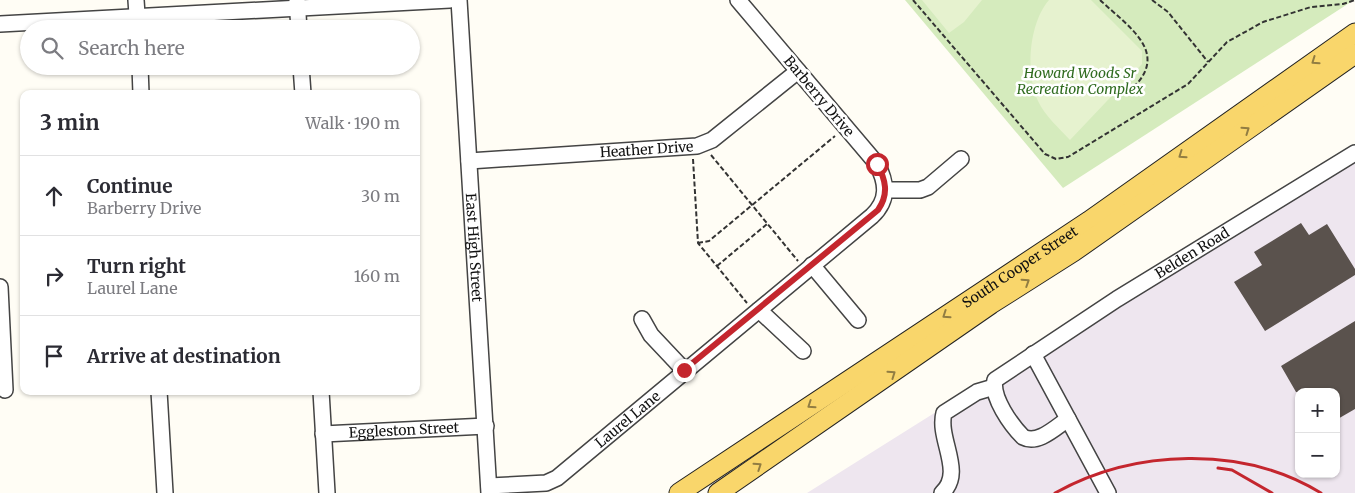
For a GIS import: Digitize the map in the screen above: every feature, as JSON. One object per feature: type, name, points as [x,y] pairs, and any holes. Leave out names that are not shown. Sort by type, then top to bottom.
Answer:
[{"type":"main road","name":"South Cooper Street","points":[[679,493],[1089,220],[1355,33]]},
{"type":"main road","name":"South Cooper Street","points":[[718,493],[991,304],[1072,252],[1355,54]]},
{"type":"street","points":[[136,0],[137,20]]},
{"type":"street","points":[[162,20],[297,4],[450,0]]},
{"type":"street","name":"East High Street","points":[[459,0],[489,489]]},
{"type":"street","name":"Barberry Drive","points":[[738,0],[877,164],[885,178],[885,194]]},
{"type":"street","points":[[297,4],[298,20]]},
{"type":"street","points":[[0,24],[20,24]]},
{"type":"street","name":"Heather Drive","points":[[469,161],[697,146],[712,140],[798,71]]},
{"type":"street","points":[[141,75],[142,90]]},
{"type":"street","points":[[302,75],[303,90]]},
{"type":"street","name":"Belden Road","points":[[994,387],[999,376],[1032,354],[1117,299],[1355,153]]},
{"type":"street","points":[[885,194],[920,190],[928,187],[961,159]]},
{"type":"street","name":"Laurel Lane","points":[[489,489],[546,483],[557,478],[684,370],[753,306],[805,263],[872,216],[885,194]]},
{"type":"street","points":[[805,263],[858,320]]},
{"type":"street","points":[[0,287],[5,390]]},
{"type":"street","points":[[753,306],[803,351]]},
{"type":"street","points":[[642,319],[651,335],[684,370]]},
{"type":"street","points":[[1032,354],[1108,493]]},
{"type":"street","points":[[942,493],[950,483],[952,469],[942,422],[944,413],[977,392],[994,387],[1000,402],[1020,434],[1027,440],[1042,436],[1068,419]]},
{"type":"street","points":[[159,395],[165,493]]},
{"type":"street","points":[[321,395],[327,493]]},
{"type":"street","name":"Eggleston Street","points":[[323,434],[486,426]]},
{"type":"path","points":[[913,0],[1045,154],[1056,159],[1068,157],[1188,84],[1227,42],[1262,22],[1311,7],[1343,4],[1355,0]]},
{"type":"path","points":[[1100,0],[1142,40],[1147,51],[1146,67],[1140,83],[1126,94]]},
{"type":"path","points":[[1152,0],[1168,12],[1208,62]]},
{"type":"path","points":[[698,243],[708,241],[834,136]]},
{"type":"path","points":[[711,155],[767,224],[805,263]]},
{"type":"path","points":[[693,159],[698,243],[753,306]]},
{"type":"path","points":[[717,266],[767,224]]},
{"type":"shaded area","points":[[1355,149],[1355,493],[807,493]]},
{"type":"green space","name":"Howard Woods Sr Recreation Complex","points":[[905,0],[1354,0],[1063,188]]},
{"type":"green space","points":[[922,0],[982,0],[964,22],[949,33]]},
{"type":"green space","points":[[1049,0],[1091,0],[1142,51],[1142,64],[1070,140],[1044,112],[1038,101],[1031,77],[1030,63],[1033,35],[1042,10]]},
{"type":"building","points":[[1301,223],[1309,235],[1327,224],[1355,269],[1355,275],[1265,331],[1234,282],[1262,265],[1254,252]]},
{"type":"building","points":[[1355,321],[1355,409],[1340,418],[1340,388],[1295,388],[1295,390],[1281,366]]},
{"type":"railway","points":[[1055,493],[1086,478],[1119,468],[1153,461],[1188,458],[1223,460],[1258,467],[1290,477],[1321,493]]},
{"type":"railway","points":[[1218,468],[1232,470],[1272,493]]},
{"type":"route","points":[[684,370],[878,210],[885,198],[885,178],[877,164]]}]
